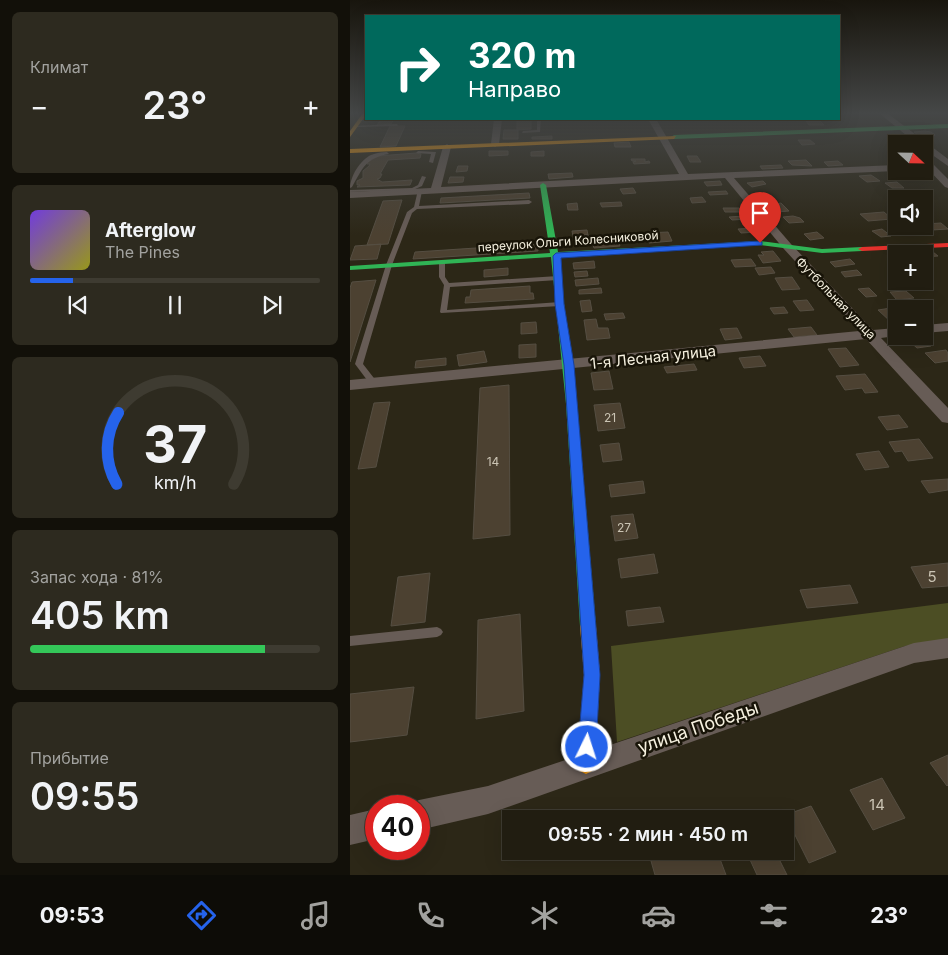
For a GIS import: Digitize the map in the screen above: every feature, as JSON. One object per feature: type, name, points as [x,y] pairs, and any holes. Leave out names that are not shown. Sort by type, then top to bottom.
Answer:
[{"type":"street","points":[[435,190],[445,154]]},
{"type":"street","points":[[672,154],[685,176]]},
{"type":"street","points":[[935,154],[948,164]]},
{"type":"street","points":[[933,166],[948,164]]},
{"type":"street","points":[[350,193],[543,185],[685,176],[727,176],[888,168]]},
{"type":"street","points":[[933,172],[948,185]]},
{"type":"street","name":"Футбольная улица","points":[[727,176],[787,246],[948,418]]},
{"type":"street","points":[[543,185],[556,256],[560,304],[569,365],[592,675],[586,765]]},
{"type":"street","name":"переулок Ольги Колесниковой","points":[[350,268],[720,244],[760,243],[822,251],[948,245]]},
{"type":"street","points":[[933,328],[948,327]]},
{"type":"street","name":"1-я Лесная улица","points":[[350,385],[888,333]]},
{"type":"street","name":"улица Победы","points":[[430,813],[488,800],[914,653],[948,648]]},
{"type":"street","points":[[350,830],[365,827]]},
{"type":"lane","points":[[350,186],[366,160],[377,154]]},
{"type":"lane","points":[[431,162],[434,154]]},
{"type":"lane","points":[[350,193],[414,189],[420,186],[424,177]]},
{"type":"lane","points":[[416,208],[420,191]]},
{"type":"lane","points":[[373,382],[359,364],[389,265],[410,212],[416,208],[529,202]]},
{"type":"lane","points":[[442,262],[442,277],[447,285],[443,312],[560,304]]},
{"type":"lane","points":[[447,285],[558,278]]},
{"type":"lane","points":[[350,641],[437,632]]},
{"type":"green space","points":[[948,603],[948,641],[905,646],[617,742],[611,646]]},
{"type":"building","points":[[421,154],[420,158],[388,160],[380,174],[382,174],[380,178],[377,179],[382,182],[412,180],[410,185],[357,187],[360,185],[357,185],[357,181],[363,178],[363,171],[370,164],[367,164],[368,162],[378,156]]},
{"type":"building","points":[[489,154],[508,154],[508,155],[489,156]]},
{"type":"building","points":[[531,154],[544,154],[544,156],[531,156]]},
{"type":"building","points":[[687,156],[697,156],[701,162],[690,162]]},
{"type":"building","points":[[631,159],[645,159],[645,162],[649,161],[650,163],[634,164],[633,162],[636,161]]},
{"type":"building","points":[[806,160],[812,166],[792,165],[788,161]]},
{"type":"building","points":[[838,161],[843,165],[828,166],[824,162]]},
{"type":"building","points":[[781,165],[783,168],[762,169],[760,166]]},
{"type":"building","points":[[458,166],[468,166],[467,171],[456,172]]},
{"type":"building","points":[[572,173],[573,177],[549,179],[548,174]]},
{"type":"building","points":[[871,175],[880,181],[867,182],[859,176]]},
{"type":"building","points":[[450,177],[464,177],[463,182],[448,183]]},
{"type":"building","points":[[720,181],[722,185],[707,186],[704,182]]},
{"type":"building","points":[[763,181],[766,184],[752,187],[747,183]]},
{"type":"building","points":[[897,182],[904,188],[892,188],[885,183]]},
{"type":"building","points":[[633,188],[636,193],[623,194],[620,189]]},
{"type":"building","points":[[726,191],[728,194],[710,195],[708,192]]},
{"type":"building","points":[[529,193],[530,198],[440,203],[441,198]]},
{"type":"building","points":[[702,197],[706,202],[692,203],[690,198]]},
{"type":"building","points":[[402,200],[388,244],[367,245],[383,201]]},
{"type":"building","points":[[621,202],[622,206],[602,207],[600,203]]},
{"type":"building","points":[[577,203],[578,210],[568,210],[567,204]]},
{"type":"building","points":[[781,203],[789,211],[777,212],[769,205]]},
{"type":"building","points":[[723,208],[739,208],[742,212],[725,212]]},
{"type":"building","points":[[884,212],[888,216],[888,219],[868,221],[860,214]]},
{"type":"building","points":[[745,216],[748,219],[732,220],[729,217]]},
{"type":"building","points":[[793,216],[800,218],[804,222],[789,223],[783,217]]},
{"type":"building","points":[[941,223],[948,229],[933,230],[933,224]]},
{"type":"building","points":[[755,228],[758,232],[741,233],[738,229]]},
{"type":"building","points":[[882,229],[891,236],[881,237],[872,231]]},
{"type":"building","points":[[587,230],[588,235],[573,236],[572,231]]},
{"type":"building","points":[[668,232],[672,241],[649,243],[646,233]]},
{"type":"building","points":[[817,232],[824,238],[810,240],[804,234]]},
{"type":"building","points":[[588,235],[589,240],[574,241],[573,236]]},
{"type":"building","points":[[618,240],[620,246],[594,248],[592,242]]},
{"type":"building","points":[[381,244],[377,259],[350,260],[355,246]]},
{"type":"building","points":[[537,244],[538,251],[413,259],[415,252]]},
{"type":"building","points":[[773,251],[781,261],[763,263],[758,255],[764,255],[761,252]]},
{"type":"building","points":[[751,259],[756,266],[735,267],[731,260]]},
{"type":"building","points":[[850,259],[855,264],[835,267],[830,262]]},
{"type":"building","points":[[594,261],[595,268],[574,269],[573,263]]},
{"type":"building","points":[[771,267],[775,273],[759,275],[755,268]]},
{"type":"building","points":[[508,268],[508,275],[484,277],[484,270]]},
{"type":"building","points":[[857,270],[862,275],[845,277],[841,272]]},
{"type":"building","points":[[587,271],[588,276],[575,277],[574,272]]},
{"type":"building","points":[[792,277],[800,289],[782,290],[775,278]]},
{"type":"building","points":[[598,278],[599,284],[576,286],[575,280]]},
{"type":"building","points":[[376,280],[350,362],[350,288],[352,282]]},
{"type":"building","points":[[530,286],[530,293],[533,293],[534,299],[465,303],[466,297],[470,297],[471,290]]},
{"type":"building","points":[[601,288],[602,293],[579,294],[579,290]]},
{"type":"building","points":[[869,288],[877,296],[866,297],[858,289]]},
{"type":"building","points":[[906,291],[914,298],[897,300],[890,292]]},
{"type":"building","points":[[590,300],[592,311],[582,312],[580,301]]},
{"type":"building","points":[[807,300],[814,310],[800,311],[793,301]]},
{"type":"building","points":[[784,307],[788,313],[774,314],[770,308]]},
{"type":"building","points":[[888,308],[888,319],[878,310]]},
{"type":"building","points":[[623,313],[625,318],[606,320],[604,314]]},
{"type":"building","points":[[596,319],[598,328],[608,328],[610,338],[587,340],[584,320]]},
{"type":"building","points":[[536,322],[537,333],[521,334],[521,323]]},
{"type":"building","points":[[811,327],[817,335],[794,337],[788,329]]},
{"type":"building","points":[[737,328],[742,338],[725,340],[720,329]]},
{"type":"building","points":[[536,344],[536,357],[519,358],[519,345]]},
{"type":"building","points":[[914,345],[931,346],[917,348]]},
{"type":"building","points":[[846,348],[859,365],[840,367],[828,349]]},
{"type":"building","points":[[946,350],[948,361],[935,363],[925,353]]},
{"type":"building","points":[[484,351],[487,362],[459,366],[457,355]]},
{"type":"building","points":[[760,356],[766,366],[744,368],[739,358]]},
{"type":"building","points":[[446,358],[446,365],[415,368],[416,361]]},
{"type":"building","points":[[694,364],[697,370],[667,373],[664,367]]},
{"type":"building","points":[[609,371],[613,389],[594,390],[591,373]]},
{"type":"building","points":[[865,374],[878,392],[865,393],[862,388],[845,390],[836,376]]},
{"type":"building","points":[[509,385],[510,535],[473,539],[480,388]]},
{"type":"building","points":[[390,402],[376,467],[358,469],[374,403]]},
{"type":"building","points":[[620,403],[625,428],[598,431],[594,405]]},
{"type":"building","points":[[899,415],[908,427],[887,430],[878,417]]},
{"type":"building","points":[[919,439],[933,458],[908,461],[902,451],[895,452],[889,442]]},
{"type":"building","points":[[619,443],[622,460],[603,462],[600,445]]},
{"type":"building","points":[[879,451],[889,467],[865,470],[856,454]]},
{"type":"building","points":[[948,479],[948,490],[929,493],[921,481]]},
{"type":"building","points":[[643,481],[645,493],[611,497],[609,485]]},
{"type":"building","points":[[633,514],[638,538],[615,541],[611,516]]},
{"type":"building","points":[[654,554],[658,573],[621,578],[618,559]]},
{"type":"building","points":[[948,563],[948,586],[922,588],[911,567]]},
{"type":"building","points":[[430,573],[425,622],[391,626],[398,577]]},
{"type":"building","points":[[850,585],[858,603],[807,608],[800,590]]},
{"type":"building","points":[[660,607],[664,622],[628,626],[626,611]]},
{"type":"building","points":[[520,614],[524,711],[476,719],[478,620]]},
{"type":"building","points":[[414,687],[407,735],[350,742],[350,694]]},
{"type":"building","points":[[948,755],[948,785],[947,786],[930,763]]},
{"type":"building","points":[[882,778],[905,818],[873,830],[850,790]]},
{"type":"building","points":[[811,806],[836,852],[809,863],[794,833],[794,812]]},
{"type":"building","points":[[720,860],[726,875],[655,875],[651,861]]},
{"type":"building","points":[[750,860],[780,860],[787,875],[757,875]]},
{"type":"traffic: fast","points":[[543,185],[560,294],[572,404],[588,626]]},
{"type":"traffic: fast","points":[[350,268],[720,244],[760,243],[822,251],[862,249]]},
{"type":"traffic: slow","points":[[586,765],[592,675],[588,626]]},
{"type":"traffic: jam","points":[[862,249],[948,245]]},
{"type":"route","points":[[587,747],[592,675],[569,365],[560,304],[556,256],[720,244],[760,243]]}]
